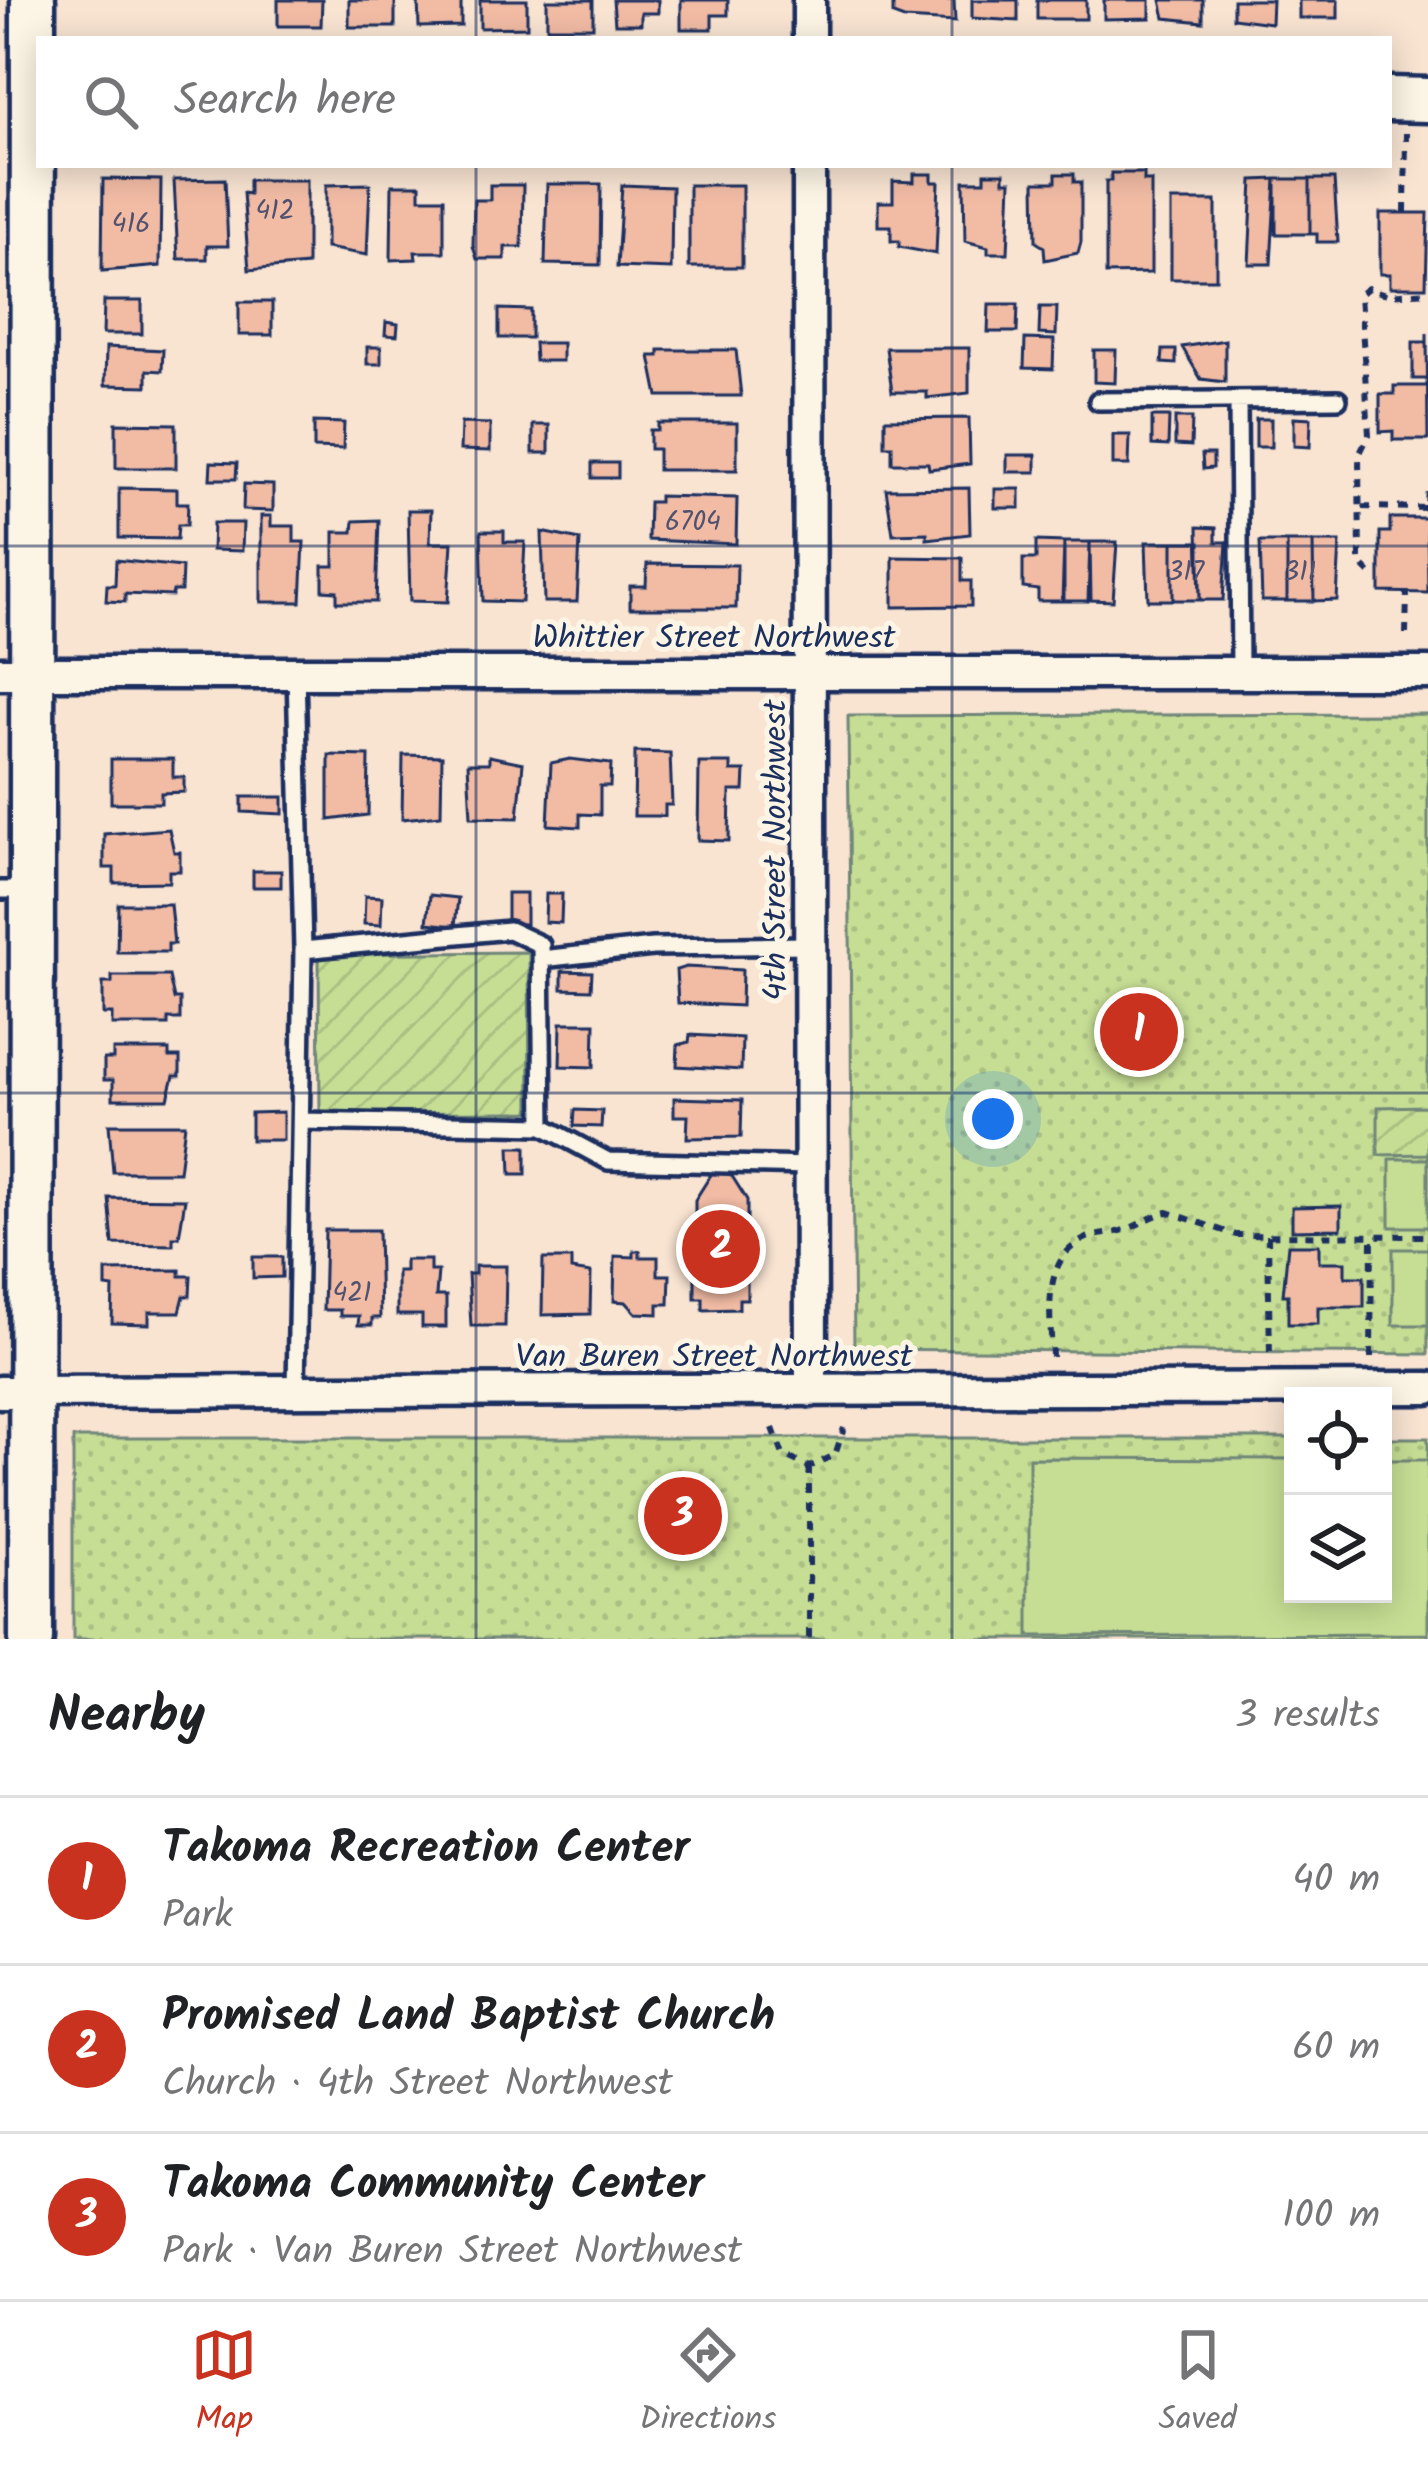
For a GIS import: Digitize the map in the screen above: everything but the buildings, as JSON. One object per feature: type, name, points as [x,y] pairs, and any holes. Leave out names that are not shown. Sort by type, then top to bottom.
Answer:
[{"type":"street","points":[[26,1620],[16,1392],[24,1173],[16,673],[24,100],[33,0]]},
{"type":"street","points":[[809,0],[809,36]]},
{"type":"street","name":"4th Street Northwest","points":[[809,168],[811,1391]]},
{"type":"street","name":"Whittier Street Northwest","points":[[16,673],[1428,673]]},
{"type":"street","name":"Van Buren Street Northwest","points":[[16,1392],[1428,1388]]},
{"type":"lane","points":[[1098,401],[1338,399]]},
{"type":"lane","points":[[1238,400],[1240,672]]},
{"type":"lane","points":[[296,673],[303,950],[296,1392]]},
{"type":"lane","points":[[303,950],[509,930],[541,945],[543,1126]]},
{"type":"lane","points":[[541,958],[652,947],[811,945]]},
{"type":"lane","points":[[301,1121],[543,1126],[608,1161],[811,1166]]},
{"type":"path","points":[[1405,214],[1408,110]]},
{"type":"path","points":[[1370,573],[1360,563],[1359,455],[1369,435],[1369,397],[1360,349],[1360,294],[1367,288],[1388,295],[1428,292]]},
{"type":"path","points":[[1362,507],[1427,508],[1428,486]]},
{"type":"path","points":[[1406,634],[1407,593]]},
{"type":"path","points":[[1052,1357],[1051,1281],[1081,1240],[1168,1212],[1236,1234],[1428,1236]]},
{"type":"path","points":[[1268,1235],[1270,1358]]},
{"type":"path","points":[[1371,1358],[1372,1236]]},
{"type":"path","points":[[773,1428],[783,1455],[809,1467],[835,1455],[844,1428]]},
{"type":"path","points":[[809,1467],[809,1639]]},
{"type":"green space","points":[[1428,714],[1428,1354],[854,1349],[848,716]]},
{"type":"green space","points":[[529,952],[530,1112],[320,1113],[319,954]]},
{"type":"green space","points":[[1428,1106],[1428,1154],[1378,1155],[1378,1107]]},
{"type":"green space","points":[[1390,1159],[1428,1159],[1428,1227],[1390,1227]]},
{"type":"green space","points":[[1393,1249],[1428,1249],[1428,1325],[1393,1325]]},
{"type":"green space","points":[[73,1438],[1284,1438],[1284,1603],[1392,1603],[1392,1438],[1428,1438],[1428,1639],[73,1639]]},
{"type":"green space","points":[[1029,1458],[1284,1459],[1284,1603],[1392,1603],[1392,1460],[1428,1460],[1428,1634],[1029,1636]]},
{"type":"place","name":"Takoma Recreation Center","points":[[1139,1032]]},
{"type":"place","name":"Promised Land Baptist Church","points":[[721,1249]]},
{"type":"place","name":"Takoma Community Center","points":[[683,1516]]}]
